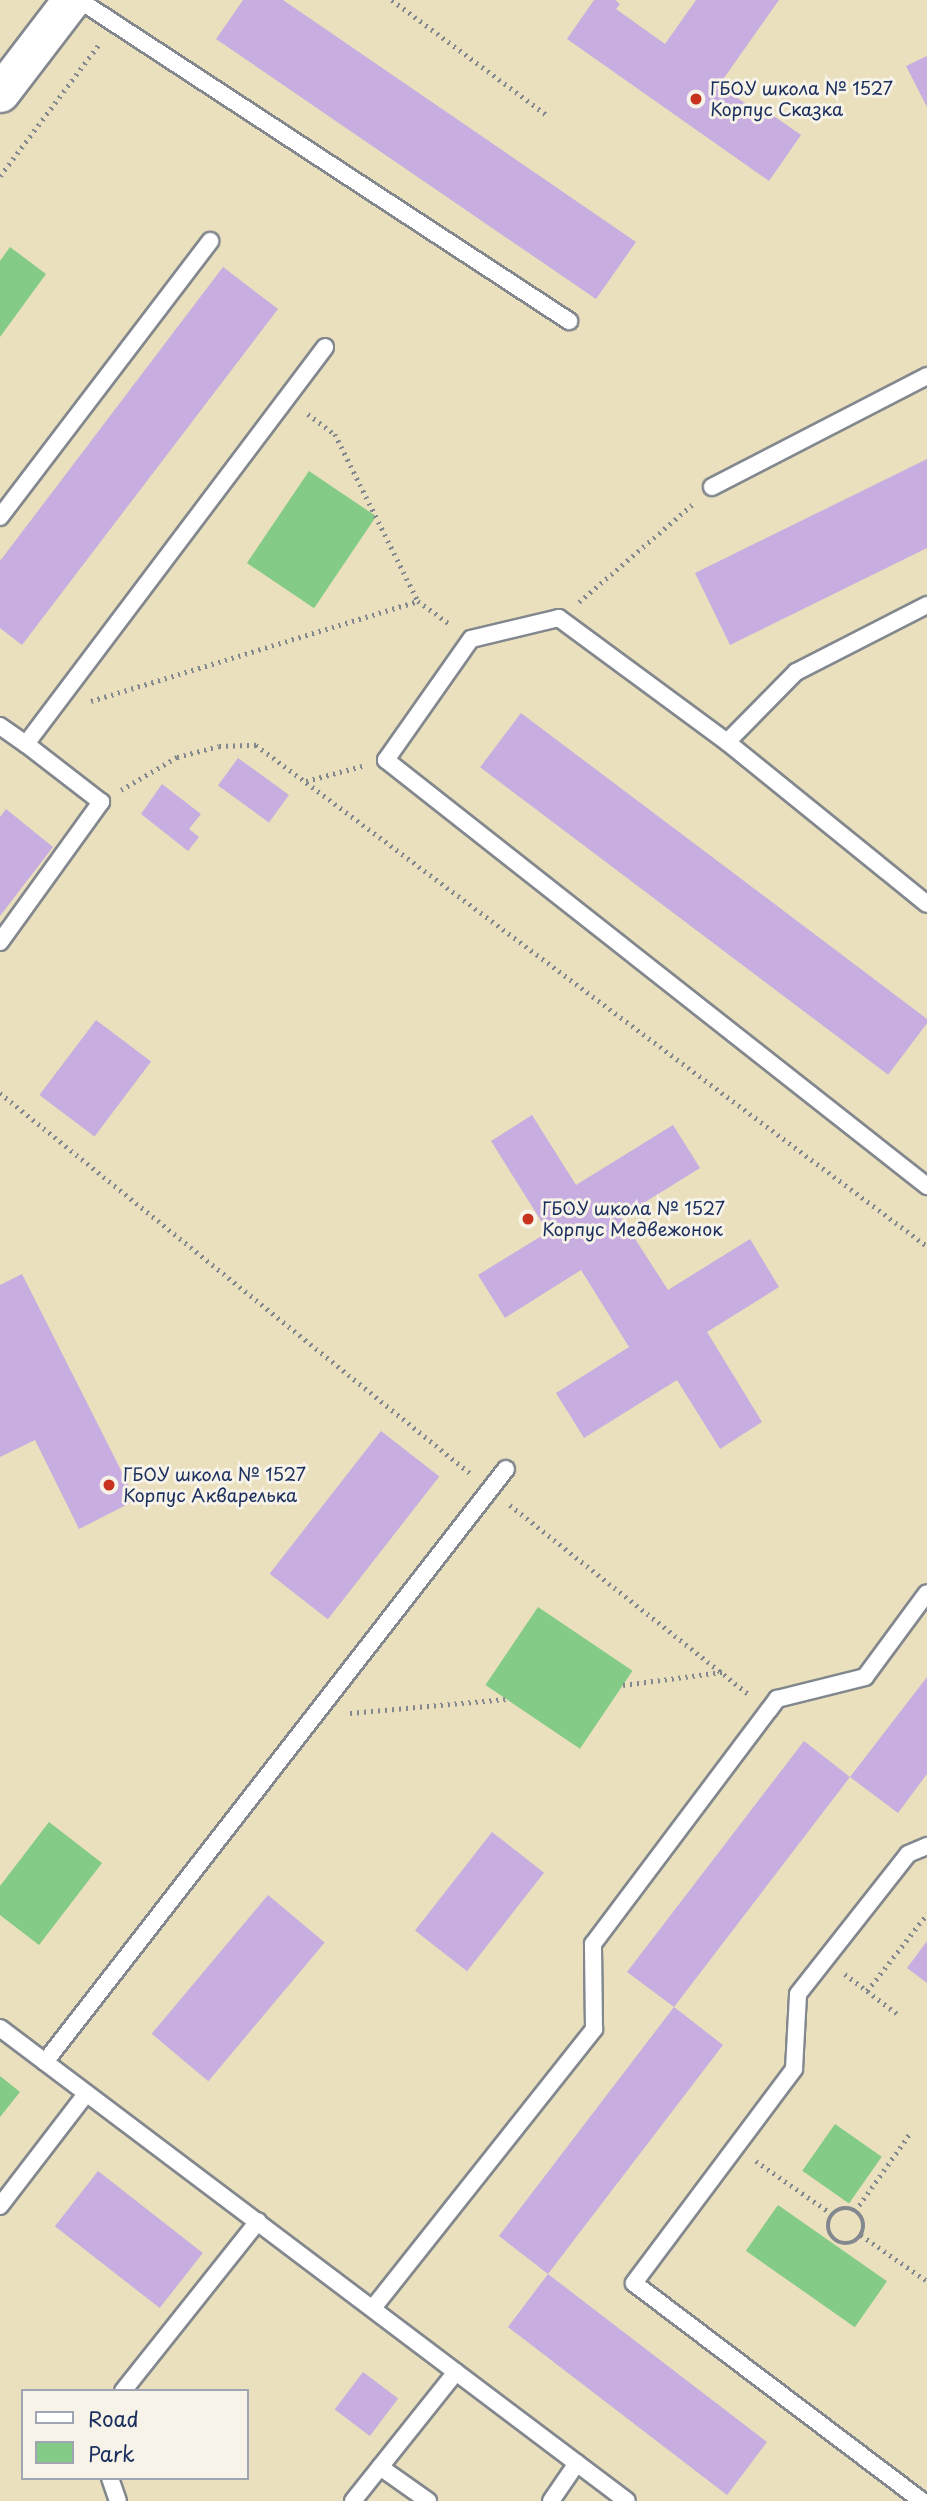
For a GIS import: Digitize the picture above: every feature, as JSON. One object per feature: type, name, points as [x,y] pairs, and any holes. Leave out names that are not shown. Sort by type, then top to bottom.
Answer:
[{"type":"street","points":[[0,93],[71,0]]},
{"type":"lane","points":[[79,0],[569,321]]},
{"type":"lane","points":[[0,517],[210,241]]},
{"type":"lane","points":[[26,744],[325,347]]},
{"type":"lane","points":[[712,487],[927,376]]},
{"type":"lane","points":[[727,742],[796,672],[927,605]]},
{"type":"lane","points":[[927,904],[727,742],[559,618],[471,639],[386,760],[927,1186]]},
{"type":"lane","points":[[0,726],[101,802],[0,942]]},
{"type":"lane","points":[[45,2062],[506,1469]]},
{"type":"lane","points":[[373,2308],[594,2029],[593,1944],[769,1710],[778,1699],[864,1676],[927,1593]]},
{"type":"lane","points":[[922,2501],[634,2283],[794,2069],[798,1994],[908,1854],[927,1846]]},
{"type":"lane","points":[[0,2028],[627,2501]]},
{"type":"lane","points":[[0,2206],[86,2094]]},
{"type":"lane","points":[[125,2389],[258,2221]]},
{"type":"lane","points":[[353,2501],[456,2372]]},
{"type":"lane","points":[[551,2501],[577,2463]]},
{"type":"lane","points":[[380,2467],[428,2501]]},
{"type":"lane","points":[[111,2480],[118,2501]]},
{"type":"path","points":[[393,0],[548,116]]},
{"type":"path","points":[[0,176],[115,24]]},
{"type":"path","points":[[286,398],[335,433],[418,601],[471,639]]},
{"type":"path","points":[[559,618],[712,487]]},
{"type":"path","points":[[47,715],[418,601]]},
{"type":"path","points":[[101,802],[177,757],[219,746],[256,745],[927,1247]]},
{"type":"path","points":[[305,781],[386,760]]},
{"type":"path","points":[[0,1093],[490,1489],[769,1710]]},
{"type":"path","points":[[623,1685],[722,1672]]},
{"type":"path","points":[[314,1716],[506,1699]]},
{"type":"path","points":[[867,1991],[927,1914]]},
{"type":"path","points":[[859,1986],[900,2016]]},
{"type":"path","points":[[855,2211],[911,2132]]},
{"type":"path","points":[[735,2147],[832,2214]]},
{"type":"path","points":[[841,2209],[855,2211],[864,2225],[861,2235],[847,2244],[834,2242],[829,2231],[832,2214],[841,2209]]},
{"type":"path","points":[[861,2235],[927,2281]]},
{"type":"green space","points":[[10,247],[46,274],[0,337],[0,261]]},
{"type":"green space","points":[[309,471],[376,516],[314,608],[247,563]]},
{"type":"green space","points":[[538,1607],[633,1671],[580,1749],[485,1685]]},
{"type":"green space","points":[[49,1822],[102,1863],[39,1945],[0,1915],[0,1886]]},
{"type":"green space","points":[[0,2076],[20,2092],[0,2117]]},
{"type":"green space","points":[[835,2124],[882,2157],[849,2203],[802,2171]]},
{"type":"green space","points":[[778,2205],[887,2281],[855,2327],[746,2251]]},
{"type":"building","points":[[243,0],[283,0],[636,242],[596,299],[216,39]]},
{"type":"building","name":"ГБОУ школа № 1527 Корпус Сказка","points":[[594,0],[615,0],[620,4],[616,9],[665,44],[696,0],[779,0],[719,85],[768,119],[771,114],[801,135],[769,181],[567,39]]},
{"type":"building","points":[[927,56],[927,107],[906,66]]},
{"type":"building","points":[[223,267],[278,309],[22,645],[0,628],[0,561]]},
{"type":"building","points":[[927,459],[927,548],[730,645],[695,573]]},
{"type":"building","points":[[521,713],[927,1019],[927,1023],[888,1075],[480,767]]},
{"type":"building","points":[[238,758],[289,795],[269,823],[218,786]]},
{"type":"building","points":[[162,784],[201,814],[189,829],[199,837],[188,851],[141,814]]},
{"type":"building","points":[[6,809],[53,847],[0,916],[0,817]]},
{"type":"building","points":[[96,1020],[151,1062],[95,1137],[39,1095]]},
{"type":"building","name":"ГБОУ школа № 1527 Корпус Медвежонок","points":[[532,1115],[576,1185],[673,1125],[700,1168],[621,1217],[668,1290],[750,1239],[779,1287],[707,1332],[762,1422],[720,1449],[677,1380],[584,1438],[556,1393],[629,1347],[581,1270],[505,1318],[478,1275],[548,1232],[491,1141]]},
{"type":"building","points":[[22,1274],[136,1500],[79,1529],[35,1440],[0,1457],[0,1285]]},
{"type":"building","points":[[381,1431],[439,1477],[328,1619],[270,1574]]},
{"type":"building","points":[[927,1677],[927,1774],[898,1813],[850,1777]]},
{"type":"building","points":[[804,1741],[850,1777],[674,2007],[627,1972]]},
{"type":"building","points":[[492,1832],[544,1873],[467,1971],[415,1931]]},
{"type":"building","points":[[268,1895],[325,1943],[208,2081],[152,2034]]},
{"type":"building","points":[[927,1941],[927,1983],[907,1968]]},
{"type":"building","points":[[674,2007],[723,2045],[548,2274],[499,2236]]},
{"type":"building","points":[[98,2171],[203,2253],[160,2308],[55,2226]]},
{"type":"building","points":[[548,2274],[767,2442],[727,2495],[508,2327]]},
{"type":"building","points":[[363,2372],[398,2398],[370,2436],[335,2410]]},
{"type":"place","name":"ГБОУ школа № 1527 Корпус Сказка","points":[[696,99]]},
{"type":"place","name":"ГБОУ школа № 1527 Корпус Медвежонок","points":[[528,1219]]},
{"type":"place","name":"ГБОУ школа № 1527 Корпус Акварелька","points":[[109,1485]]}]
